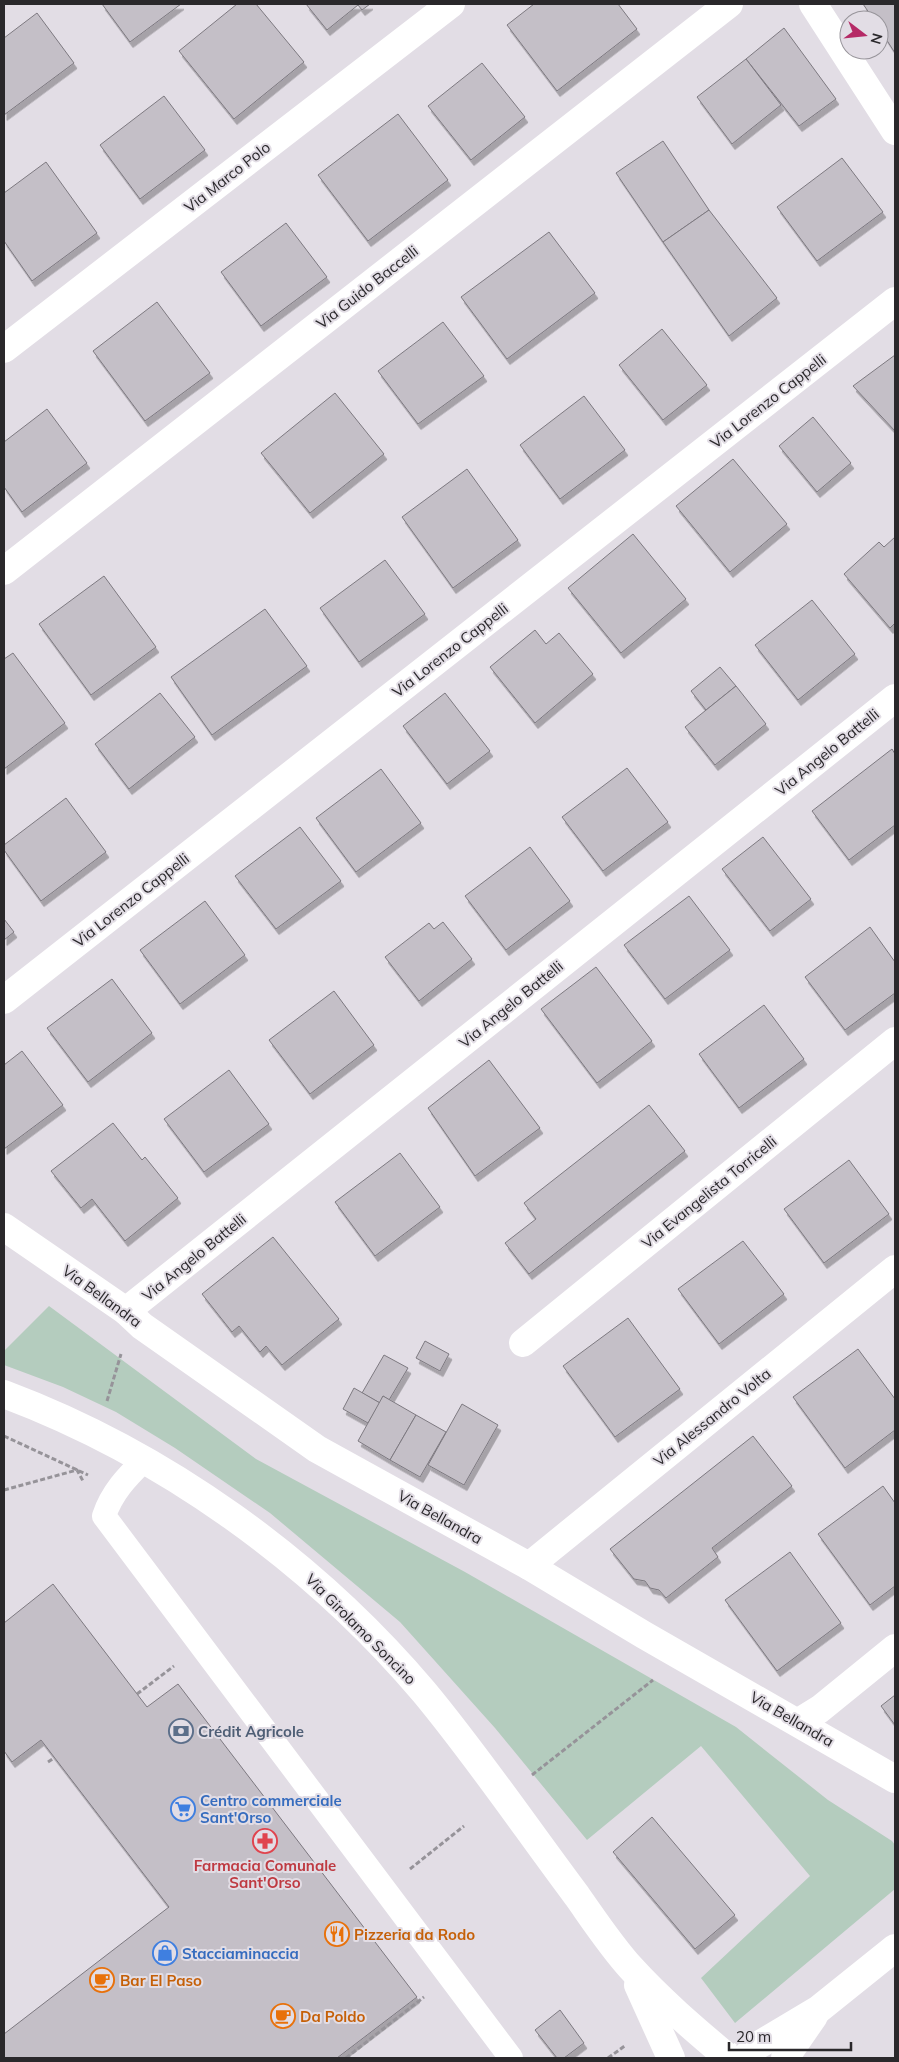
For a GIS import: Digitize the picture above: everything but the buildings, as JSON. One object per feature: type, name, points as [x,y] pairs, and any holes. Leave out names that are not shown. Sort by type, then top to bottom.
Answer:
[{"type":"street","name":"Via Marco Polo","points":[[4,349],[451,4]]},
{"type":"street","name":"Via Guido Baccelli","points":[[4,571],[729,4]]},
{"type":"street","points":[[813,4],[893,121]]},
{"type":"street","name":"Via Lorenzo Cappelli","points":[[4,1000],[895,301]]},
{"type":"street","name":"Via Angelo Battelli","points":[[126,1311],[895,698]]},
{"type":"street","name":"Via Evangelista Torricelli","points":[[524,1343],[895,1041]]},
{"type":"street","name":"Via Bellandra","points":[[4,1227],[126,1311],[142,1326],[317,1449],[528,1566],[683,1657],[800,1722],[895,1779]]},
{"type":"street","name":"Via Alessandro Volta","points":[[528,1566],[895,1269]]},
{"type":"street","name":"Via Girolamo Soncino","points":[[4,1394],[60,1418],[144,1460],[204,1498],[278,1551],[310,1577],[380,1644],[438,1709],[629,1966],[672,2010],[727,2058]]},
{"type":"street","points":[[800,1722],[820,1709],[895,1648]]},
{"type":"street","points":[[727,2058],[819,2009],[895,1948]]},
{"type":"street","name":"Via Girolamo Soncino","points":[[629,1966],[671,2058]]},
{"type":"street","points":[[785,2058],[819,2009]]},
{"type":"lane","points":[[144,1460],[109,1500],[104,1516],[511,2058]]},
{"type":"path","points":[[106,1404],[121,1354]]},
{"type":"path","points":[[4,1436],[77,1470],[116,1491]]},
{"type":"path","points":[[4,1490],[77,1470]]},
{"type":"path","points":[[137,1694],[201,1645]]},
{"type":"path","points":[[525,1780],[683,1657]]},
{"type":"path","points":[[48,1762],[54,1758]]},
{"type":"path","points":[[383,1889],[464,1826]]},
{"type":"path","points":[[346,2058],[426,1996]]},
{"type":"path","points":[[608,2058],[626,2044]]},
{"type":"green space","points":[[49,1306],[256,1459],[465,1572],[736,1727],[828,1800],[892,1841],[895,1845],[895,1889],[735,2023],[701,1978],[810,1876],[701,1746],[587,1840],[495,1728],[400,1622],[270,1513],[175,1448],[116,1412],[63,1387],[4,1365],[4,1351]]},
{"type":"place","name":"Crédit Agricole","points":[[181,1731]]},
{"type":"place","name":"Centro commerciale Sant'Orso","points":[[183,1809]]},
{"type":"place","name":"Farmacia Comunale Sant'Orso","points":[[265,1841]]},
{"type":"place","name":"Pizzeria da Rodo","points":[[337,1934]]},
{"type":"place","name":"Stacciaminaccia","points":[[165,1953]]},
{"type":"place","name":"Bar El Paso","points":[[102,1980]]},
{"type":"place","name":"Da Poldo","points":[[283,2016]]}]
